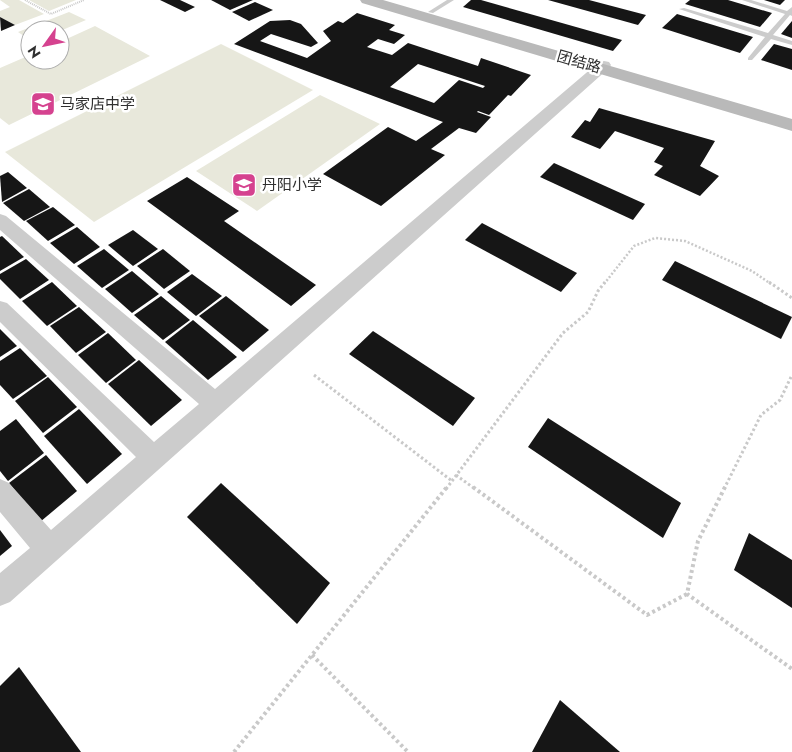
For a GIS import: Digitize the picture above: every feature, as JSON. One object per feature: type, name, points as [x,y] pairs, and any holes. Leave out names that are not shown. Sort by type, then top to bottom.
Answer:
[{"type":"main road","name":"团结路","points":[[367,0],[602,67],[792,118]]},
{"type":"main road","name":"团结路","points":[[388,0],[792,125]]},
{"type":"street","points":[[0,592],[602,67]]},
{"type":"street","points":[[0,220],[216,404]]},
{"type":"street","points":[[0,309],[154,458]]},
{"type":"street","points":[[0,492],[49,549]]},
{"type":"lane","points":[[431,12],[450,0]]},
{"type":"lane","points":[[745,0],[791,12],[768,36],[750,59]]},
{"type":"lane","points":[[682,9],[792,43]]},
{"type":"path","points":[[25,0],[51,14],[84,0]]},
{"type":"path","points":[[234,752],[452,482],[563,333],[588,312],[598,291],[634,246],[655,238],[685,241],[752,271],[792,298]]},
{"type":"path","points":[[314,375],[452,482]]},
{"type":"path","points":[[456,475],[648,616],[687,594],[698,540],[761,415],[780,400],[792,375]]},
{"type":"path","points":[[687,594],[792,669]]},
{"type":"path","points":[[312,655],[408,752]]},
{"type":"shaded area","points":[[0,0],[19,0],[44,14],[28,20],[20,20],[20,23],[15,25],[0,17],[0,11],[10,7]]},
{"type":"shaded area","points":[[29,0],[76,0],[49,11]]},
{"type":"shaded area","points":[[69,12],[86,20],[70,27],[70,20],[49,20]]},
{"type":"shaded area","points":[[95,26],[150,56],[9,125],[0,118],[0,68],[20,59],[20,70],[70,70],[70,37]]},
{"type":"shaded area","points":[[221,44],[313,90],[94,222],[5,152]]},
{"type":"shaded area","points":[[320,95],[380,124],[257,211],[196,171]]},
{"type":"building","points":[[160,0],[180,0],[195,7],[185,12]]},
{"type":"building","points":[[211,0],[253,0],[230,10]]},
{"type":"building","points":[[471,0],[481,0],[622,40],[613,51],[463,7]]},
{"type":"building","points":[[548,0],[589,0],[646,15],[638,25]]},
{"type":"building","points":[[690,0],[728,0],[772,13],[760,27],[685,4]]},
{"type":"building","points":[[764,0],[785,0],[780,5]]},
{"type":"building","points":[[255,2],[273,10],[249,21],[232,12]]},
{"type":"building","points":[[357,13],[395,25],[389,30],[405,35],[394,44],[378,39],[367,47],[392,55],[408,43],[478,66],[481,58],[531,75],[489,115],[477,112],[491,117],[476,133],[459,128],[431,149],[445,155],[381,206],[323,174],[388,127],[416,141],[443,122],[234,44],[270,21],[290,20],[301,24],[318,43],[311,47],[271,34],[260,41],[307,58],[331,41],[323,31],[338,21],[343,23]],"holes":[[[418,64],[485,86],[483,88],[459,80],[434,103],[390,87]]]},
{"type":"building","points":[[677,14],[753,37],[740,53],[662,28]]},
{"type":"building","points":[[0,17],[15,25],[1,31]]},
{"type":"building","points":[[792,21],[792,38],[781,34]]},
{"type":"building","points":[[774,44],[792,49],[792,70],[761,60]]},
{"type":"building","points":[[599,108],[715,141],[700,166],[719,176],[700,196],[654,175],[663,166],[654,162],[664,148],[615,131],[600,149],[571,137],[585,120],[590,122]]},
{"type":"building","points":[[554,163],[645,204],[633,220],[540,177]]},
{"type":"building","points":[[8,172],[27,188],[2,202],[0,176]]},
{"type":"building","points":[[187,177],[239,211],[224,221],[316,285],[291,306],[147,201]]},
{"type":"building","points":[[29,189],[50,207],[24,221],[3,203]]},
{"type":"building","points":[[53,207],[75,225],[48,241],[26,221]]},
{"type":"building","points":[[482,223],[577,273],[561,292],[465,240]]},
{"type":"building","points":[[77,227],[100,247],[74,264],[50,243]]},
{"type":"building","points":[[133,230],[158,249],[133,266],[108,245]]},
{"type":"building","points":[[2,236],[24,257],[0,271],[0,237]]},
{"type":"building","points":[[104,249],[129,270],[102,288],[77,266]]},
{"type":"building","points":[[163,249],[190,271],[164,289],[137,266]]},
{"type":"building","points":[[26,259],[49,280],[20,299],[0,279],[0,274]]},
{"type":"building","points":[[675,261],[792,317],[781,339],[662,280]]},
{"type":"building","points":[[132,271],[159,294],[132,313],[105,289]]},
{"type":"building","points":[[192,274],[222,296],[196,316],[167,292]]},
{"type":"building","points":[[52,282],[77,306],[47,326],[22,301]]},
{"type":"building","points":[[161,296],[190,320],[163,340],[134,315]]},
{"type":"building","points":[[226,296],[269,330],[243,352],[199,316]]},
{"type":"building","points":[[79,307],[106,332],[76,353],[50,326]]},
{"type":"building","points":[[193,320],[237,357],[208,380],[165,342]]},
{"type":"building","points":[[0,329],[17,346],[0,357]]},
{"type":"building","points":[[373,331],[475,398],[453,426],[349,354]]},
{"type":"building","points":[[108,333],[136,360],[106,383],[78,355]]},
{"type":"building","points":[[20,348],[47,376],[13,399],[0,385],[0,361]]},
{"type":"building","points":[[139,360],[182,400],[151,426],[108,384]]},
{"type":"building","points":[[48,377],[77,407],[43,433],[15,401]]},
{"type":"building","points":[[79,409],[122,454],[87,484],[44,436]]},
{"type":"building","points":[[548,418],[681,503],[663,538],[528,447]]},
{"type":"building","points":[[16,419],[44,453],[8,481],[0,471],[0,431]]},
{"type":"building","points":[[46,455],[77,491],[40,522],[9,483]]},
{"type":"building","points":[[221,483],[330,583],[297,624],[187,517]]},
{"type":"building","points":[[0,530],[12,546],[0,556]]},
{"type":"building","points":[[749,533],[792,560],[792,608],[734,570]]},
{"type":"building","points":[[19,667],[81,752],[0,752],[0,686]]},
{"type":"building","points":[[560,700],[620,752],[532,752]]},
{"type":"place","name":"马家店中学","points":[[43,104]]},
{"type":"place","name":"丹阳小学","points":[[244,185]]}]
